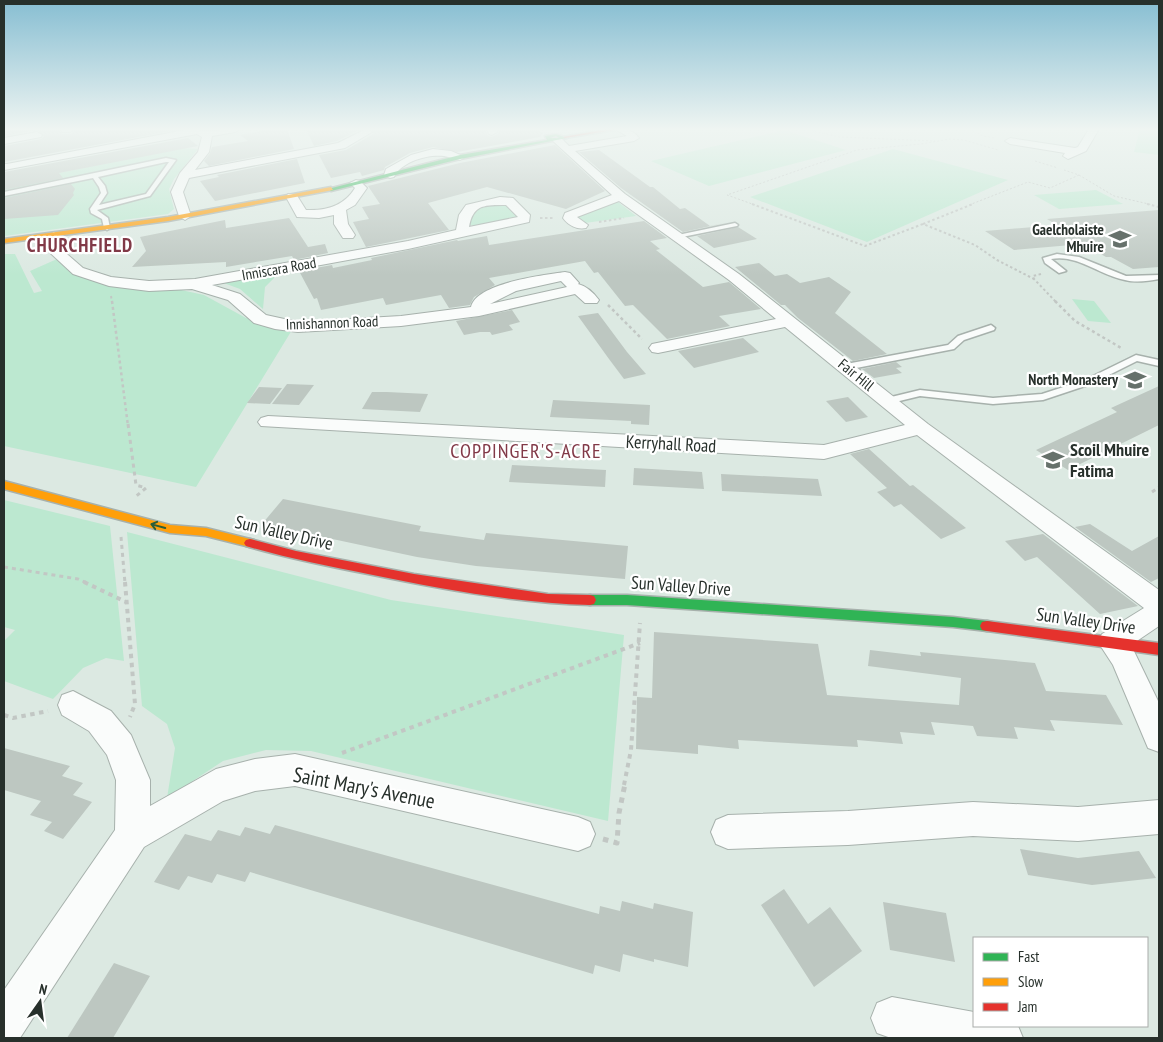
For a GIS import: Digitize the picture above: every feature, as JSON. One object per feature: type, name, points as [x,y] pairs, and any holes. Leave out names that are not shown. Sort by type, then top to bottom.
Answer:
[{"type":"street","points":[[184,178],[177,192],[185,216]]},
{"type":"street","points":[[4,241],[54,236],[185,216],[292,197],[379,178]]},
{"type":"street","name":"Fair Hill","points":[[600,178],[621,197],[734,277],[920,428],[1159,604]]},
{"type":"street","points":[[292,197],[302,214],[315,216],[340,210],[358,195],[361,188],[356,183]]},
{"type":"street","points":[[569,218],[611,199],[621,197]]},
{"type":"street","points":[[462,233],[466,212],[470,207],[498,200],[509,201],[524,215],[524,218]]},
{"type":"street","points":[[340,210],[341,224],[348,235]]},
{"type":"street","name":"Inniscara Road","points":[[54,236],[53,249],[78,271],[109,281],[149,286],[195,284],[462,233],[524,218]]},
{"type":"street","points":[[569,218],[581,225]]},
{"type":"street","name":"Innishannon Road","points":[[195,284],[207,290],[234,297],[260,319],[275,324],[298,327],[401,321],[479,311],[578,289],[591,300]]},
{"type":"street","points":[[658,348],[790,321]]},
{"type":"street","name":"Kerryhall Road","points":[[268,422],[824,452],[920,428]]},
{"type":"street","name":"Sun Valley Drive","points":[[4,485],[170,529],[206,532],[296,555],[414,579],[548,599],[627,600],[953,622],[1159,648]]},
{"type":"street","name":"Sun Valley Drive","points":[[186,520],[206,532]]},
{"type":"street","points":[[1159,612],[1112,642],[1124,658],[1159,736]]},
{"type":"street","points":[[73,705],[100,721],[120,746],[133,780],[132,835]]},
{"type":"street","name":"Saint Mary's Avenue","points":[[4,1026],[132,835],[216,786],[254,774],[295,770],[578,834]]},
{"type":"street","points":[[728,832],[848,828],[973,819],[1078,824],[1159,817]]},
{"type":"street","points":[[892,1018],[1002,1038]]},
{"type":"lane","points":[[4,194],[86,178]]},
{"type":"lane","points":[[92,209],[104,197],[105,193],[104,188],[95,178]]},
{"type":"lane","points":[[92,209],[148,196],[161,178]]},
{"type":"lane","points":[[92,209],[105,218],[107,228]]},
{"type":"lane","points":[[677,236],[735,224]]},
{"type":"lane","points":[[1062,271],[1048,261],[1047,258],[1062,256],[1082,258],[1108,272],[1127,279],[1159,277]]},
{"type":"lane","points":[[846,367],[951,347],[960,338],[991,328]]},
{"type":"lane","points":[[887,400],[920,393],[993,401],[1043,397],[1088,382],[1136,358],[1159,363]]},
{"type":"path","points":[[777,178],[727,195],[865,246],[1028,182],[1050,188],[1073,178]]},
{"type":"path","points":[[1083,178],[1114,196],[1159,207]]},
{"type":"path","points":[[581,225],[648,215]]},
{"type":"path","points":[[524,218],[569,218]]},
{"type":"path","points":[[923,224],[975,245],[997,260],[1034,279],[1075,321],[1136,358]]},
{"type":"path","points":[[1034,279],[1033,276],[1038,274],[1062,271]]},
{"type":"path","points":[[109,281],[136,485]]},
{"type":"path","points":[[613,309],[634,330]]},
{"type":"path","points":[[1152,492],[1159,487]]},
{"type":"path","points":[[120,746],[135,704],[121,530]]},
{"type":"path","points":[[4,567],[78,579],[126,603]]},
{"type":"path","points":[[619,813],[631,750],[641,623],[626,622],[627,600]]},
{"type":"path","points":[[295,770],[640,643]]},
{"type":"path","points":[[4,715],[13,718],[73,705]]},
{"type":"green space","points":[[36,178],[175,178],[169,189],[174,209],[168,214],[4,236],[4,184]]},
{"type":"green space","points":[[690,178],[741,178],[709,186]]},
{"type":"green space","points":[[808,178],[999,178],[1008,180],[867,242],[750,197]]},
{"type":"green space","points":[[1096,190],[1123,204],[1059,209],[1034,195]]},
{"type":"green space","points":[[612,201],[618,202],[636,216],[585,223],[577,219],[579,215]]},
{"type":"green space","points":[[504,202],[520,217],[476,226],[470,225],[469,215],[477,209]]},
{"type":"green space","points":[[4,254],[15,254],[34,293],[42,291],[30,271],[57,259],[81,277],[148,289],[172,288],[204,295],[246,318],[292,330],[196,487],[4,446]]},
{"type":"green space","points":[[277,275],[265,287],[263,309],[240,289],[221,282]]},
{"type":"green space","points":[[1072,299],[1094,301],[1111,323],[1088,321]]},
{"type":"green space","points":[[4,500],[110,526],[124,661],[106,658],[83,668],[53,699],[4,681],[4,641],[15,630],[4,627]]},
{"type":"green space","points":[[127,532],[391,600],[624,635],[608,821],[311,751],[266,750],[223,761],[167,798],[175,748],[167,724],[142,706]]},
{"type":"building","points":[[4,178],[63,178],[4,190]]},
{"type":"building","points":[[216,178],[303,178],[305,183],[215,201],[200,181]]},
{"type":"building","points":[[401,178],[590,178],[605,191],[566,209],[487,187],[428,203],[449,230],[366,247],[353,222],[369,219],[362,207],[380,204],[368,186]]},
{"type":"building","points":[[609,178],[637,178],[650,187],[653,187],[680,209],[685,208],[710,226],[730,222],[683,232]]},
{"type":"building","points":[[71,184],[75,189],[74,195],[58,215],[4,219],[4,198]]},
{"type":"building","name":"Gaelcholaiste Mhuire","points":[[1159,210],[1159,267],[1133,269],[1083,244],[1014,250],[985,231],[1057,225],[1047,219]]},
{"type":"building","points":[[289,218],[308,247],[325,244],[328,253],[294,260],[292,256],[226,267],[226,262],[132,267],[146,251],[140,237],[225,220],[226,228]]},
{"type":"building","points":[[644,221],[667,238],[650,241],[660,249],[656,250],[703,287],[729,282],[761,309],[719,316],[730,326],[667,339],[633,305],[625,306],[598,272],[594,273],[585,261],[489,278],[495,285],[474,297],[470,305],[449,308],[441,295],[386,305],[383,298],[321,310],[317,298],[314,299],[299,271],[332,265],[333,268],[457,240],[487,236],[489,245]]},
{"type":"building","points":[[738,227],[757,239],[714,248],[697,236]]},
{"type":"building","points":[[759,263],[775,276],[787,274],[800,283],[829,277],[851,292],[835,313],[887,354],[853,361],[735,267]]},
{"type":"building","points":[[512,310],[520,322],[509,325],[513,330],[492,335],[490,332],[480,332],[464,335],[456,321]]},
{"type":"building","points":[[598,313],[646,374],[624,379],[578,316]]},
{"type":"building","points":[[743,338],[759,352],[694,368],[678,351]]},
{"type":"building","points":[[896,362],[902,367],[896,368],[902,373],[874,378],[862,369]]},
{"type":"building","points":[[287,384],[314,385],[299,405],[272,404]]},
{"type":"building","name":"Scoil Mhuire Fatima","points":[[1159,386],[1159,425],[1068,470],[1036,450],[1117,412],[1111,408]]},
{"type":"building","points":[[259,387],[282,388],[270,404],[247,403]]},
{"type":"building","points":[[372,392],[428,394],[420,412],[362,409]]},
{"type":"building","points":[[848,397],[868,417],[846,422],[826,401]]},
{"type":"building","points":[[553,400],[650,405],[649,425],[631,424],[631,421],[550,417]]},
{"type":"building","points":[[869,449],[910,486],[913,485],[966,528],[941,539],[901,504],[894,507],[877,492],[887,488],[850,454]]},
{"type":"building","points":[[512,465],[606,470],[605,487],[509,482]]},
{"type":"building","points":[[634,468],[702,472],[704,489],[633,485]]},
{"type":"building","points":[[721,474],[818,479],[822,496],[722,491]]},
{"type":"building","points":[[283,499],[421,526],[419,531],[484,540],[486,533],[628,546],[625,579],[476,566],[417,557],[262,524]]},
{"type":"building","points":[[1090,524],[1132,551],[1159,536],[1159,578],[1151,582],[1075,527]]},
{"type":"building","points":[[1043,534],[1138,606],[1100,614],[1037,557],[1025,561],[1005,541]]},
{"type":"building","points":[[654,632],[818,644],[827,695],[959,705],[961,678],[868,666],[870,650],[921,656],[920,652],[1035,663],[1046,691],[1106,695],[1123,725],[1050,720],[1055,731],[1014,727],[1018,739],[977,736],[973,726],[931,722],[935,735],[900,732],[903,744],[857,740],[858,747],[738,740],[739,749],[698,745],[698,754],[636,749],[637,697],[652,698]]},
{"type":"building","points":[[4,748],[70,766],[62,776],[83,783],[73,795],[92,802],[63,839],[44,831],[52,822],[30,815],[41,801],[4,790]]},
{"type":"building","points":[[275,825],[599,914],[600,906],[620,911],[622,901],[653,909],[654,903],[693,912],[688,967],[654,959],[654,962],[623,954],[620,972],[595,965],[593,974],[250,872],[245,882],[217,874],[212,883],[188,876],[179,890],[154,882],[185,834],[211,841],[218,830],[240,836],[245,827],[270,834]]},
{"type":"building","points":[[1020,849],[1078,858],[1139,851],[1156,878],[1092,885],[1028,875]]},
{"type":"building","points":[[784,889],[808,924],[830,907],[862,951],[814,987],[761,905]]},
{"type":"building","points":[[883,902],[946,913],[955,962],[890,950]]},
{"type":"building","points":[[114,963],[150,976],[113,1038],[67,1038]]},
{"type":"traffic: fast","points":[[331,189],[377,178]]},
{"type":"traffic: fast","points":[[590,600],[627,600],[953,622],[987,626]]},
{"type":"traffic: slow","points":[[4,241],[168,219],[331,189]]},
{"type":"traffic: slow","points":[[4,485],[170,529],[206,532],[250,543]]},
{"type":"traffic: jam","points":[[250,543],[296,555],[414,579],[548,599],[590,600]]},
{"type":"traffic: jam","points":[[987,626],[1159,649]]},
{"type":"place","name":"Gaelcholaiste Mhuire","points":[[1120,239]]},
{"type":"place","name":"North Monastery","points":[[1135,380]]},
{"type":"place","name":"Scoil Mhuire Fatima","points":[[1053,460]]},
{"type":"district","name":"CHURCHFIELD","points":[[80,245]]},
{"type":"district","name":"COPPINGER'S-ACRE","points":[[526,451]]}]
